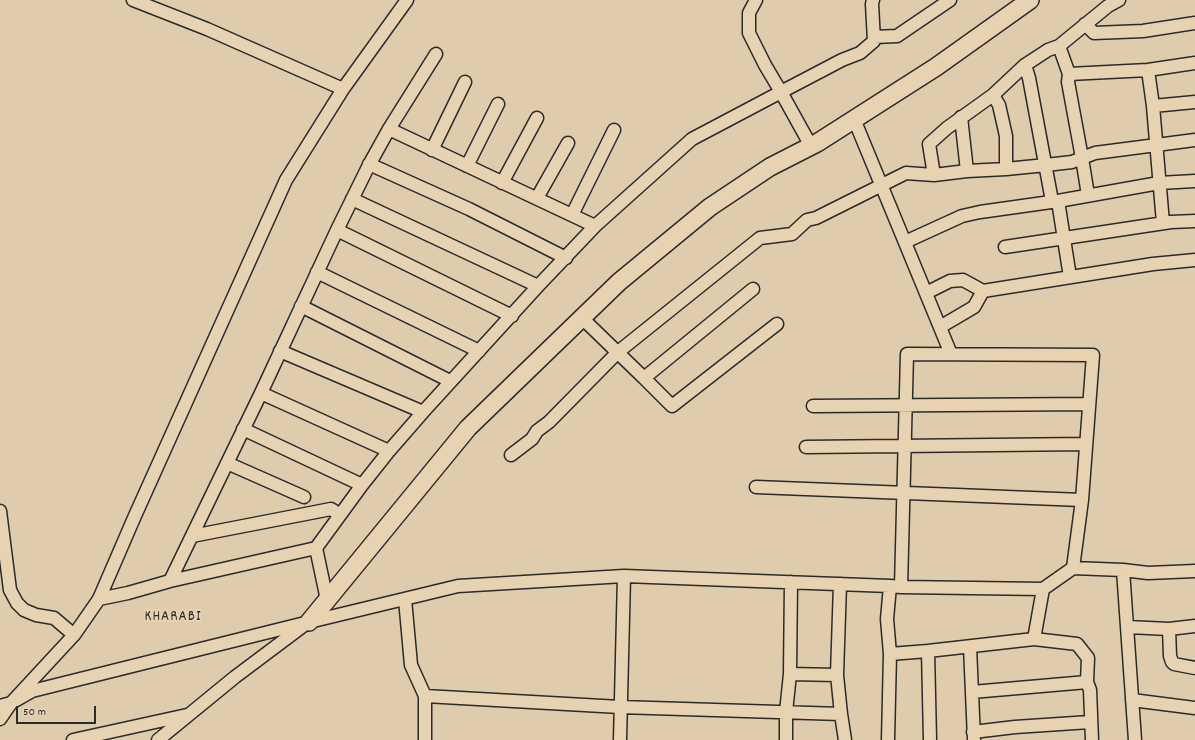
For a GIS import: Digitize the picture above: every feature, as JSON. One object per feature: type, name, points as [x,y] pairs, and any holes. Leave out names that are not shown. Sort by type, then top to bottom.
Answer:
[{"type":"street","points":[[133,0],[207,29],[343,89]]},
{"type":"street","points":[[0,719],[6,705],[74,635],[99,599],[286,180],[343,89],[407,0]]},
{"type":"street","points":[[756,0],[749,13],[749,33],[765,65],[811,146]]},
{"type":"street","points":[[99,599],[128,593],[170,581],[316,548],[389,451],[450,381],[595,226],[692,139],[842,60],[860,53],[874,40],[873,0]]},
{"type":"street","points":[[874,37],[897,36],[950,0]]},
{"type":"street","points":[[158,740],[235,677],[309,622],[468,428],[619,282],[710,207],[770,167],[811,146],[936,67],[1030,0]]},
{"type":"street","points":[[934,175],[929,144],[961,117],[993,94],[1025,65],[1048,50],[1059,46],[1108,6],[1119,0]]},
{"type":"street","points":[[1085,24],[1094,33],[1143,30],[1195,23]]},
{"type":"street","points":[[1059,46],[1069,74],[1068,82],[1088,195]]},
{"type":"street","points":[[170,581],[369,164],[436,54]]},
{"type":"street","points":[[1069,74],[1148,70],[1195,63]]},
{"type":"street","points":[[1025,65],[1029,78],[1046,165],[1064,239],[1070,277]]},
{"type":"street","points":[[1148,70],[1153,106],[1163,223]]},
{"type":"street","points":[[432,150],[465,82]]},
{"type":"street","points":[[993,94],[999,105],[1006,136],[1006,169]]},
{"type":"street","points":[[1153,106],[1195,102]]},
{"type":"street","points":[[467,166],[498,104]]},
{"type":"street","points":[[961,117],[967,171]]},
{"type":"street","points":[[502,182],[537,118]]},
{"type":"street","points":[[854,119],[951,354]]},
{"type":"street","points":[[389,129],[595,226]]},
{"type":"street","points":[[572,215],[614,130]]},
{"type":"street","points":[[512,455],[532,439],[537,431],[549,422],[618,352],[760,238],[792,234],[807,220],[816,218],[906,174],[934,175],[1072,162],[1096,153],[1195,140]]},
{"type":"street","points":[[537,198],[568,143]]},
{"type":"street","points":[[369,164],[469,209],[566,258]]},
{"type":"street","points":[[905,242],[962,216],[980,212],[1159,183],[1195,181]]},
{"type":"street","points":[[352,199],[538,286]]},
{"type":"street","points":[[1005,247],[1163,223],[1195,221]]},
{"type":"street","points":[[337,230],[512,316]]},
{"type":"street","points":[[926,293],[950,280],[963,280],[983,291],[1153,264],[1195,260]]},
{"type":"street","points":[[317,272],[479,351]]},
{"type":"street","points":[[644,378],[753,289]]},
{"type":"street","points":[[940,328],[974,307],[983,291]]},
{"type":"street","points":[[301,306],[450,381]]},
{"type":"street","points":[[582,318],[672,406],[777,324]]},
{"type":"street","points":[[280,352],[423,412]]},
{"type":"street","points":[[888,740],[890,654],[887,619],[895,587],[903,493],[907,354],[1093,355],[1082,500],[1073,568]]},
{"type":"street","points":[[261,393],[389,451]]},
{"type":"street","points":[[813,406],[1089,404]]},
{"type":"street","points":[[243,429],[362,485]]},
{"type":"street","points":[[806,447],[1086,444]]},
{"type":"street","points":[[227,463],[304,497]]},
{"type":"street","points":[[756,487],[1082,500]]},
{"type":"street","points":[[192,536],[330,509],[340,515]]},
{"type":"street","points":[[0,511],[10,590],[17,603],[24,610],[36,615],[54,618],[74,635]]},
{"type":"street","points":[[316,548],[327,600]]},
{"type":"street","points":[[6,705],[32,691],[458,586],[624,576],[895,587],[1043,589],[1073,568],[1123,570],[1148,573],[1195,572]]},
{"type":"street","points":[[1123,570],[1135,740]]},
{"type":"street","points":[[620,740],[624,576]]},
{"type":"street","points":[[786,740],[786,712],[790,674],[791,582]]},
{"type":"street","points":[[840,584],[837,675],[845,740]]},
{"type":"street","points":[[1034,639],[1043,589]]},
{"type":"street","points":[[405,599],[411,665],[425,696],[426,740]]},
{"type":"street","points":[[1128,627],[1169,629],[1195,626]]},
{"type":"street","points":[[1169,629],[1170,656],[1172,662],[1174,664],[1195,668]]},
{"type":"street","points":[[890,654],[970,647],[1034,639],[1077,644],[1088,658],[1087,682],[1090,690],[1090,722],[1092,740]]},
{"type":"street","points":[[970,647],[973,736],[1015,727],[1090,722]]},
{"type":"street","points":[[928,651],[930,740]]},
{"type":"street","points":[[790,674],[837,675]]},
{"type":"street","points":[[972,692],[1087,682]]},
{"type":"street","points":[[425,696],[620,707],[841,714]]},
{"type":"street","points":[[1132,700],[1195,708]]},
{"type":"street","points":[[73,740],[189,715]]},
{"type":"district","name":"KHARABI","points":[[173,618]]}]
